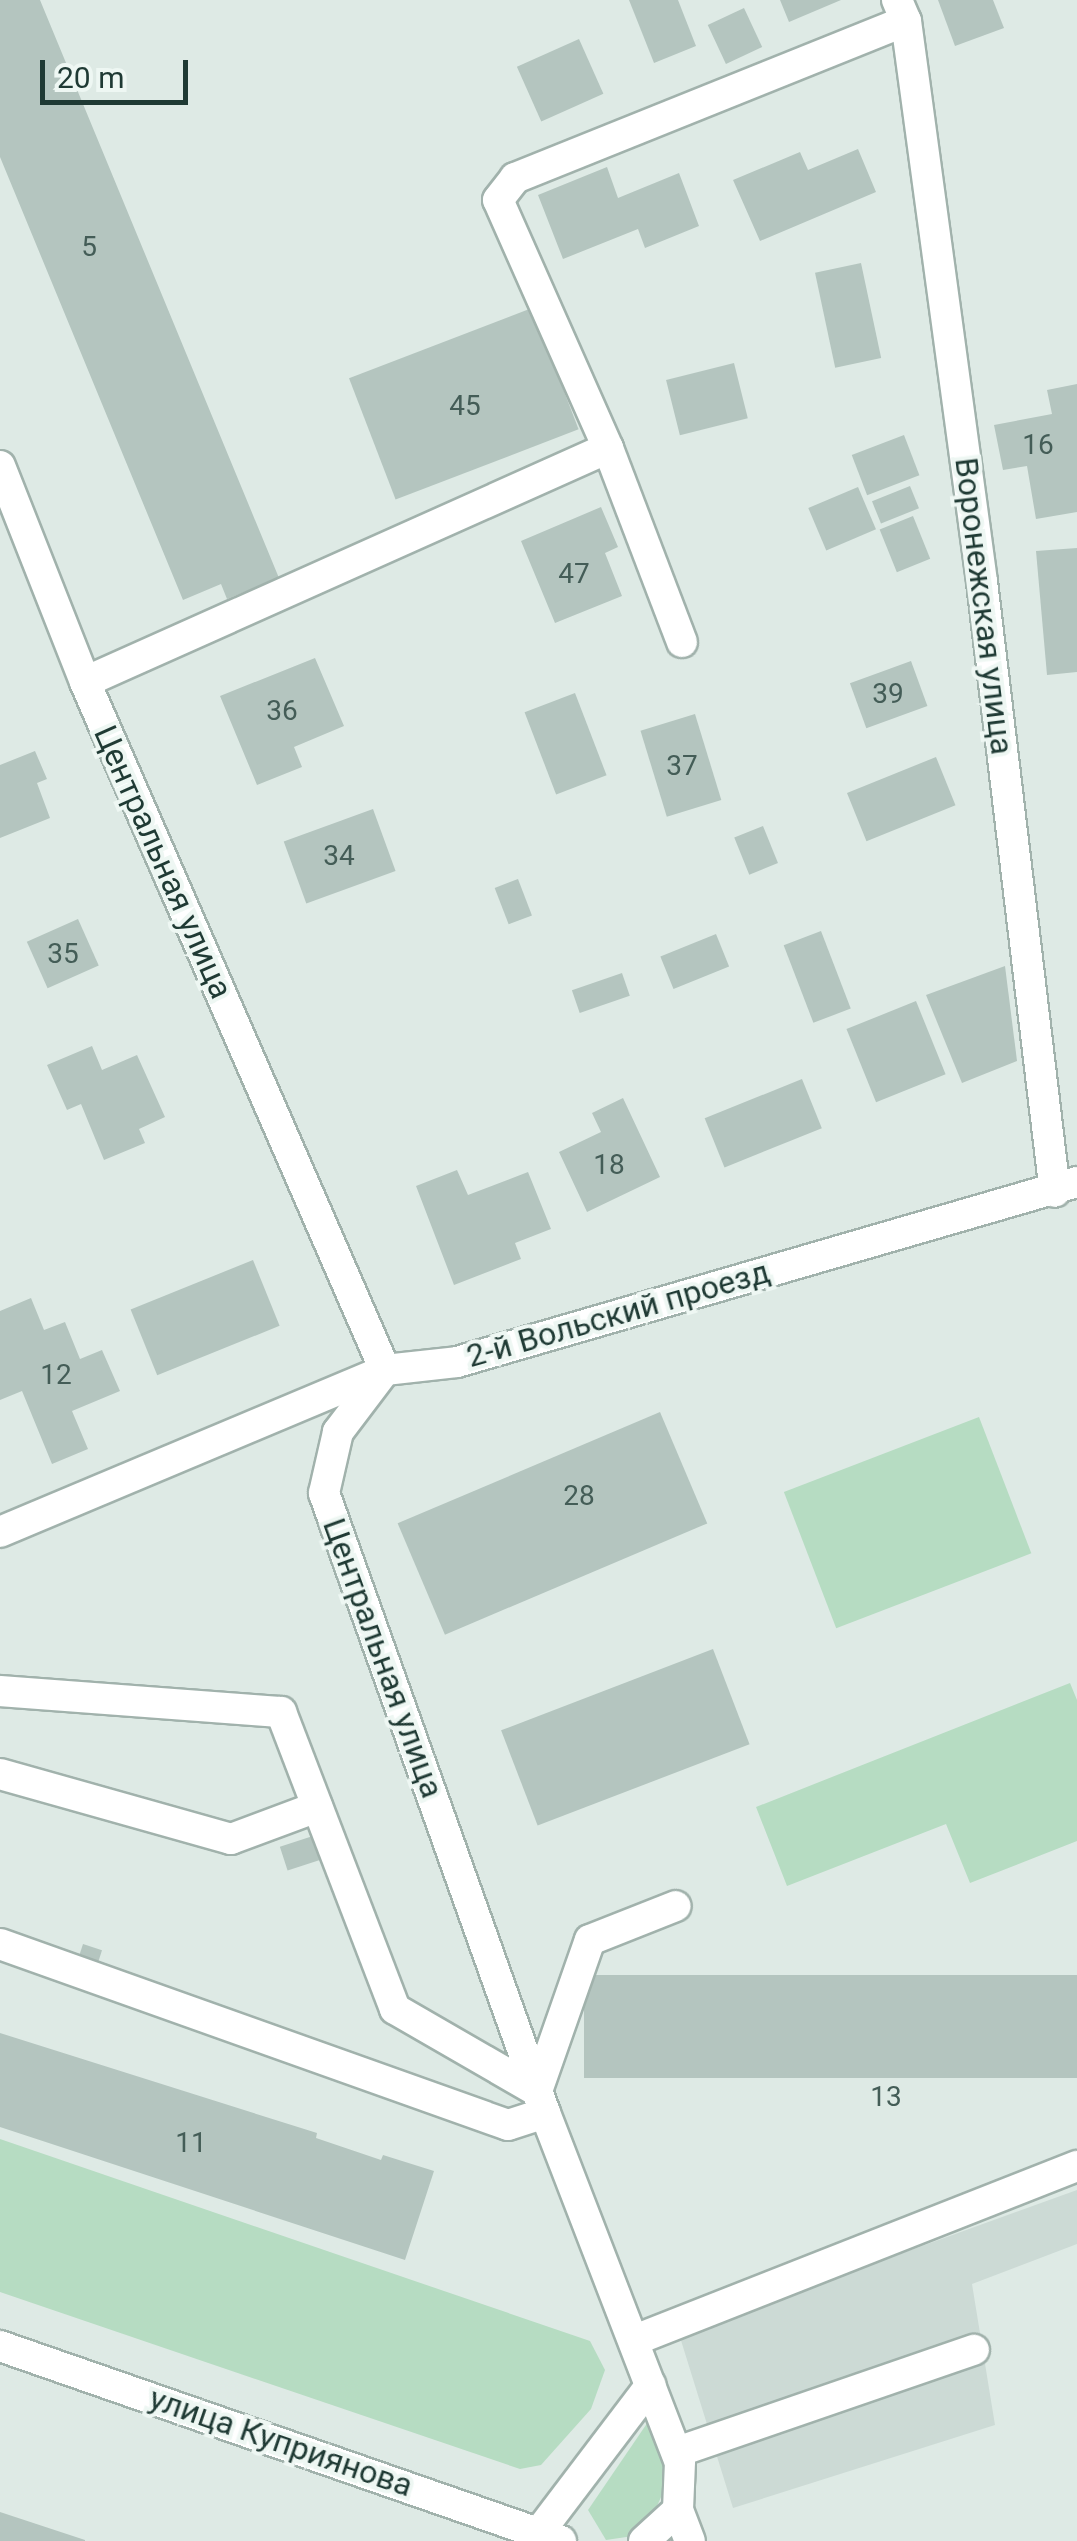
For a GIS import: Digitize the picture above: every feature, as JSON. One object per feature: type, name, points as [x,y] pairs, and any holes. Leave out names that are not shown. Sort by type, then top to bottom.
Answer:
[{"type":"street","name":"Воронежская улица","points":[[608,448],[498,200],[515,178],[902,10],[1066,1187]]},
{"type":"street","points":[[85,682],[608,448],[682,642]]},
{"type":"street","name":"Центральная улица","points":[[0,466],[85,682],[385,1370],[338,1432],[324,1493],[541,2102],[676,2452],[678,2510],[690,2541]]},
{"type":"street","name":"2-й Вольский проезд","points":[[0,1532],[385,1370],[457,1362],[1066,1187]]},
{"type":"street","points":[[0,1691],[281,1712],[395,2009],[541,2102]]},
{"type":"street","points":[[0,1774],[231,1838],[317,1807]]},
{"type":"street","points":[[0,1944],[508,2125],[541,2102],[590,1940],[676,1906]]},
{"type":"street","points":[[635,2340],[1077,2166]]},
{"type":"street","name":"улица Куприянова","points":[[0,2346],[550,2536]]},
{"type":"street","points":[[676,2452],[974,2350]]},
{"type":"street","points":[[550,2536],[652,2385]]},
{"type":"street","points":[[644,2541],[678,2510]]},
{"type":"shaded area","points":[[1077,2190],[1077,2244],[972,2284],[995,2425],[733,2508],[679,2334]]},
{"type":"green space","points":[[979,1417],[1031,1553],[836,1628],[784,1492]]},
{"type":"green space","points":[[1070,1683],[1077,1700],[1077,1841],[970,1883],[946,1824],[787,1886],[756,1807]]},
{"type":"green space","points":[[0,2139],[590,2341],[605,2370],[591,2409],[541,2465],[520,2469],[0,2292]]},
{"type":"green space","points":[[650,2419],[666,2461],[666,2486],[653,2515],[633,2536],[606,2540],[588,2510]]},
{"type":"building","points":[[0,0],[40,0],[279,578],[227,599],[221,584],[183,600],[0,157]]},
{"type":"building","points":[[629,0],[678,0],[696,46],[654,63]]},
{"type":"building","points":[[780,0],[841,0],[789,22]]},
{"type":"building","points":[[938,0],[993,0],[1004,28],[955,46]]},
{"type":"building","points":[[744,8],[762,47],[726,64],[708,25]]},
{"type":"building","points":[[579,39],[603,94],[541,121],[517,67]]},
{"type":"building","points":[[858,149],[876,192],[760,241],[733,180],[800,152],[808,170]]},
{"type":"building","points":[[607,167],[618,198],[679,173],[699,226],[645,248],[638,229],[563,259],[538,195]]},
{"type":"building","points":[[861,263],[881,358],[835,368],[815,273]]},
{"type":"building","points":[[532,308],[579,429],[396,500],[349,378]]},
{"type":"building","points":[[734,363],[748,418],[680,435],[666,380]]},
{"type":"building","points":[[1077,384],[1077,512],[1036,519],[1027,466],[1003,470],[994,425],[1052,414],[1047,390]]},
{"type":"building","points":[[904,435],[919,475],[867,495],[852,455]]},
{"type":"building","points":[[910,486],[919,508],[881,524],[872,501]]},
{"type":"building","points":[[858,487],[876,529],[826,550],[808,508]]},
{"type":"building","points":[[601,507],[618,547],[605,553],[622,596],[555,623],[521,541]]},
{"type":"building","points":[[913,516],[930,559],[897,572],[880,529]]},
{"type":"building","points":[[1077,548],[1077,672],[1047,675],[1036,551]]},
{"type":"building","points":[[315,658],[344,726],[294,747],[302,767],[257,785],[220,696]]},
{"type":"building","points":[[911,661],[927,706],[866,728],[850,683]]},
{"type":"building","points":[[575,693],[607,775],[556,795],[525,712]]},
{"type":"building","points":[[695,714],[721,800],[667,817],[640,731]]},
{"type":"building","points":[[35,751],[47,779],[37,783],[50,818],[0,838],[0,765]]},
{"type":"building","points":[[936,757],[955,805],[866,841],[847,793]]},
{"type":"building","points":[[373,809],[396,871],[306,904],[284,841]]},
{"type":"building","points":[[763,826],[778,863],[749,875],[734,838]]},
{"type":"building","points":[[518,879],[532,915],[509,924],[495,888]]},
{"type":"building","points":[[78,919],[99,966],[48,988],[27,942]]},
{"type":"building","points":[[821,931],[851,1008],[813,1023],[784,945]]},
{"type":"building","points":[[716,934],[729,966],[673,989],[660,956]]},
{"type":"building","points":[[1005,966],[1017,1061],[962,1083],[926,995]]},
{"type":"building","points":[[622,973],[630,996],[580,1013],[572,990]]},
{"type":"building","points":[[916,1001],[946,1074],[876,1102],[846,1029]]},
{"type":"building","points":[[92,1046],[102,1070],[137,1055],[165,1117],[139,1129],[145,1143],[104,1160],[81,1104],[67,1110],[47,1065]]},
{"type":"building","points":[[802,1079],[822,1128],[724,1167],[705,1118]]},
{"type":"building","points":[[623,1098],[660,1177],[587,1212],[559,1152],[601,1132],[592,1113]]},
{"type":"building","points":[[457,1170],[468,1195],[528,1172],[551,1229],[515,1243],[521,1259],[454,1285],[416,1186]]},
{"type":"building","points":[[253,1260],[280,1326],[157,1375],[131,1309]]},
{"type":"building","points":[[31,1298],[44,1330],[65,1322],[80,1359],[102,1350],[120,1391],[72,1411],[88,1449],[52,1464],[22,1391],[0,1400],[0,1311]]},
{"type":"building","points":[[660,1412],[707,1523],[445,1635],[398,1523]]},
{"type":"building","points":[[713,1649],[750,1744],[538,1826],[501,1730]]},
{"type":"building","points":[[316,1835],[324,1859],[288,1871],[280,1847]]},
{"type":"building","points":[[83,1944],[102,1950],[96,1968],[77,1962]]},
{"type":"building","points":[[584,1975],[1077,1975],[1077,2078],[584,2078]]},
{"type":"building","points":[[0,2033],[317,2133],[316,2138],[381,2160],[383,2155],[434,2171],[405,2260],[0,2127]]},
{"type":"building","points":[[0,2512],[85,2540],[85,2541],[0,2541]]}]
